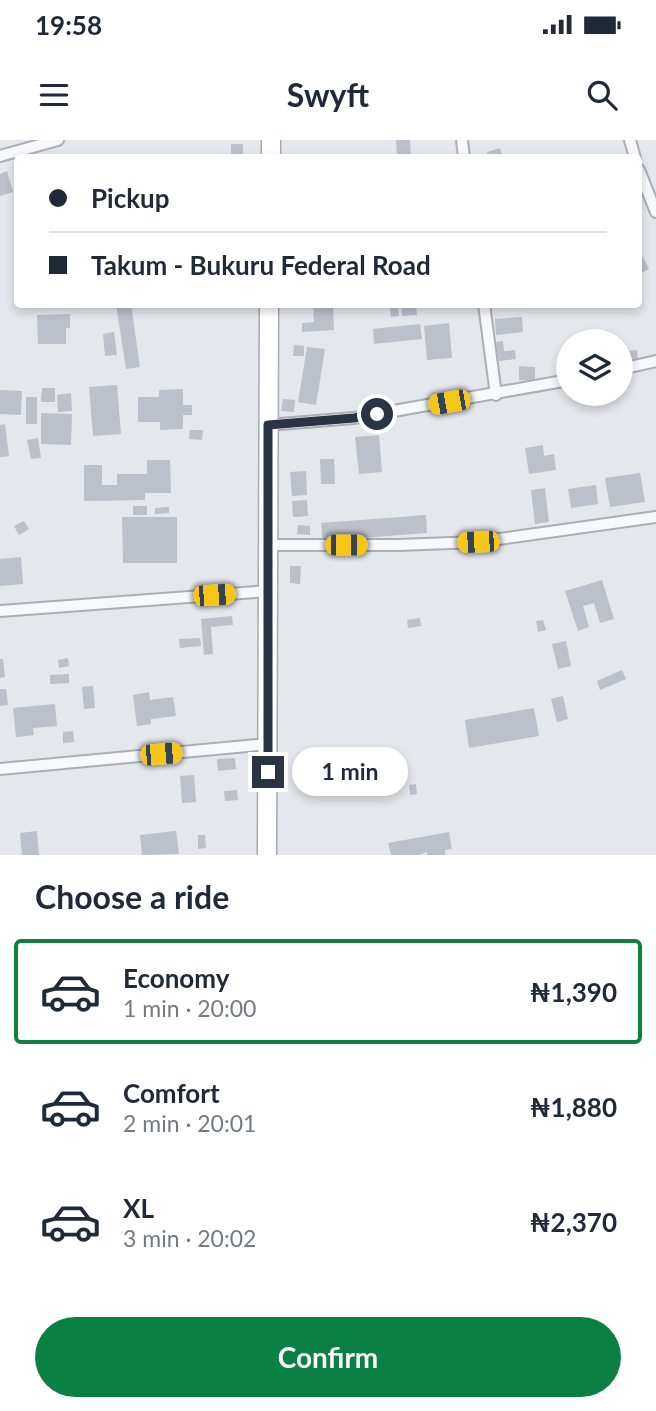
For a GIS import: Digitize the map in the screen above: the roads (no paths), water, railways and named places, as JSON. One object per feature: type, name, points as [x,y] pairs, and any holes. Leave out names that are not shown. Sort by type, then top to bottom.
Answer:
[{"type":"main road","points":[[267,855],[269,308]]},
{"type":"street","points":[[0,156],[58,140]]},
{"type":"street","points":[[642,177],[656,212]]},
{"type":"street","points":[[485,308],[496,395]]},
{"type":"street","points":[[633,366],[656,361]]},
{"type":"street","points":[[268,425],[354,418],[556,383]]},
{"type":"street","points":[[267,545],[478,542],[656,517]]},
{"type":"street","points":[[0,611],[268,591]]},
{"type":"street","points":[[0,769],[268,744]]}]
